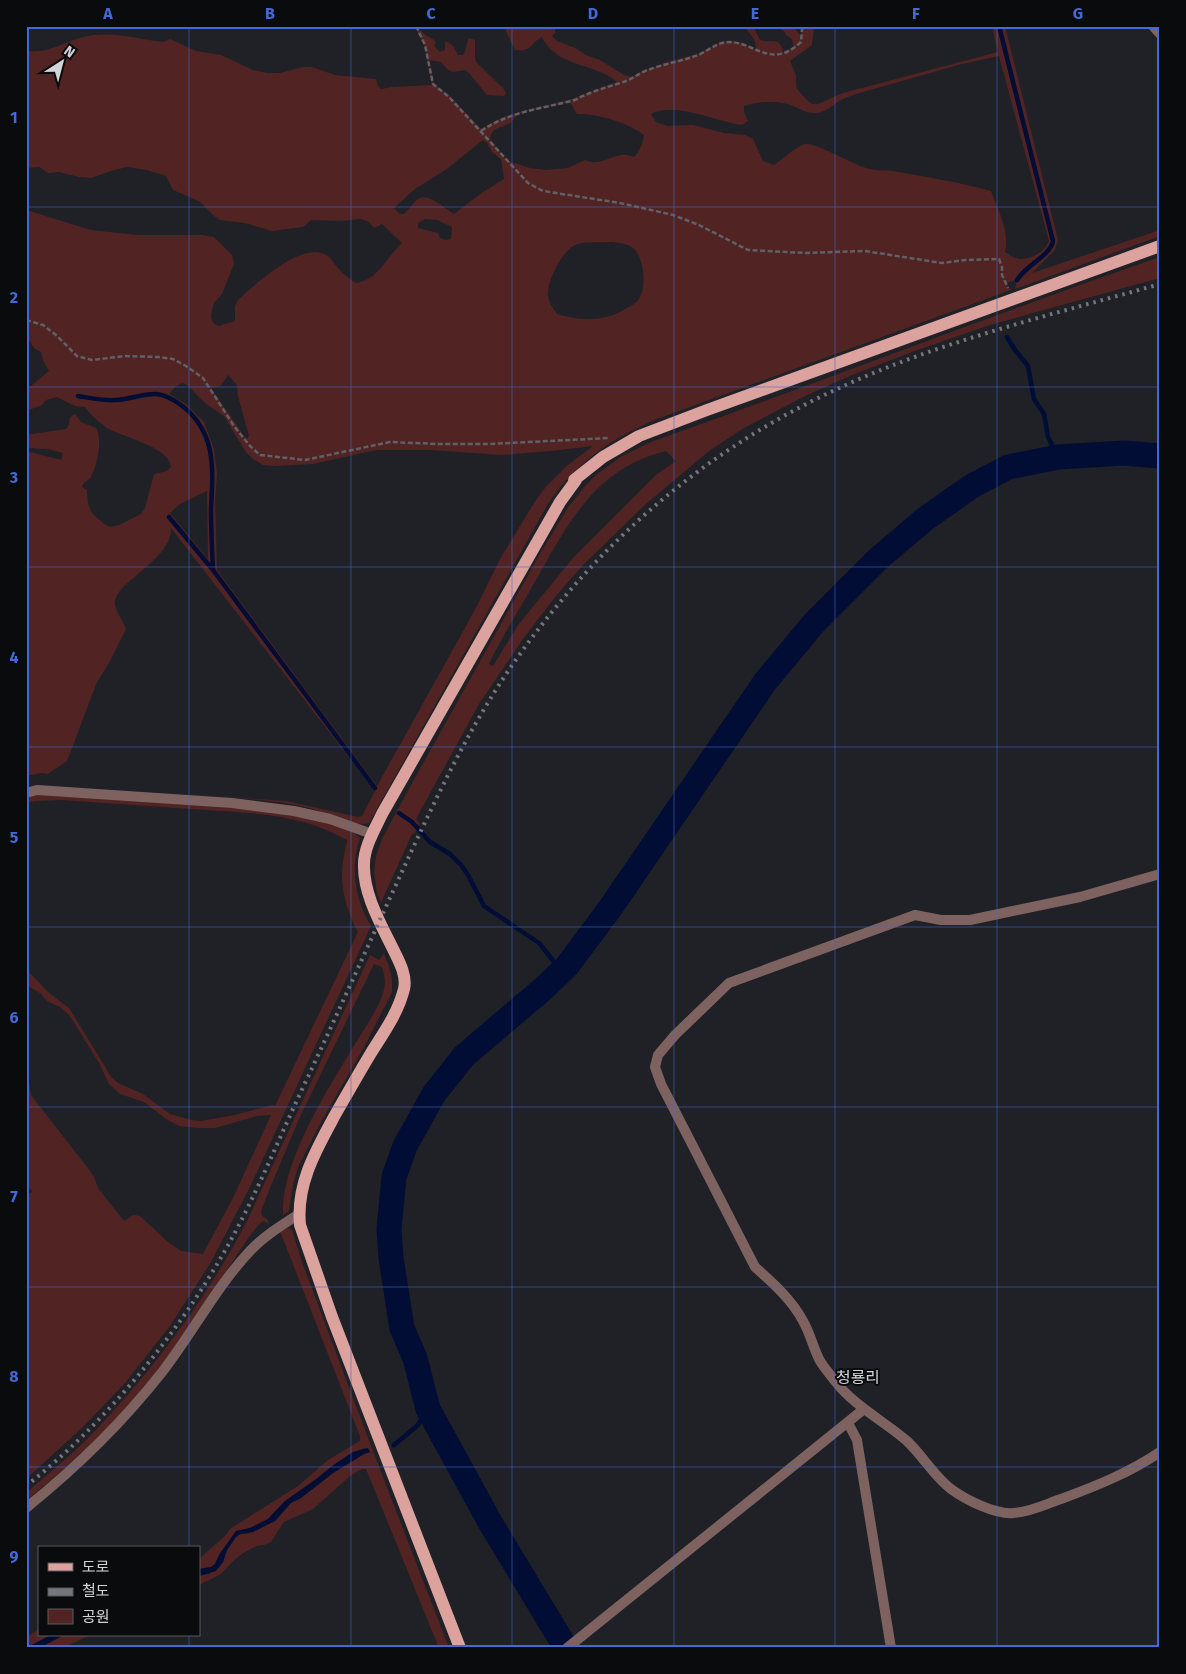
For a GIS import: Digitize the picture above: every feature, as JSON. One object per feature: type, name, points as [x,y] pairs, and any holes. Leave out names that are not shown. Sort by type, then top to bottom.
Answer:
[{"type":"main road","points":[[460,1648],[332,1317],[300,1225],[299,1214],[303,1184],[308,1167],[358,1073],[394,1016],[405,986],[402,967],[377,915],[367,885],[364,862],[372,834],[560,502],[576,480],[574,480],[603,457],[639,436],[1013,298],[1160,246]]},
{"type":"street","points":[[1153,26],[1160,34]]},
{"type":"street","points":[[26,792],[37,790],[232,802],[294,810],[330,819],[372,834]]},
{"type":"street","points":[[1160,874],[1080,898],[970,920],[941,920],[915,915],[729,983],[675,1034],[658,1056],[655,1067],[661,1084],[755,1267],[774,1284],[796,1310],[803,1321],[820,1360],[836,1383],[864,1408],[908,1442],[951,1489],[982,1506],[996,1511],[1013,1513],[1044,1505],[1116,1477],[1160,1452]]},
{"type":"street","points":[[26,1508],[60,1481],[110,1433],[163,1371],[234,1269],[264,1238],[299,1214]]},
{"type":"street","points":[[567,1648],[848,1423],[864,1408]]},
{"type":"street","points":[[848,1423],[857,1440],[891,1648]]},
{"type":"path","points":[[416,26],[425,45],[433,84],[449,97],[528,183],[543,191],[620,203],[673,215],[699,225],[748,250],[805,253],[865,251],[942,263],[999,259],[1004,281],[1013,298]]},
{"type":"path","points":[[481,131],[492,123],[516,114],[576,100],[584,95],[625,82],[643,72],[699,55],[720,43],[744,44],[765,54],[772,55],[789,51],[801,42],[802,29],[805,26]]},
{"type":"path","points":[[26,320],[42,325],[56,335],[77,356],[92,360],[125,356],[158,357],[173,359],[186,366],[203,378],[234,426],[260,456],[305,460],[390,442],[488,444],[612,438]]},
{"type":"green space","points":[[415,26],[436,42],[434,46],[440,52],[445,50],[445,42],[448,42],[453,46],[458,55],[463,55],[469,38],[475,40],[476,62],[504,89],[506,93],[504,96],[487,95],[465,70],[453,72],[447,69],[441,62],[429,60],[434,84],[450,96],[481,129],[515,113],[575,98],[617,82],[598,71],[566,60],[549,47],[542,37],[528,49],[515,50],[505,29],[510,26],[555,26],[555,33],[552,36],[557,41],[600,60],[624,75],[632,77],[642,71],[698,54],[720,42],[744,43],[757,50],[754,39],[744,26],[753,26],[760,40],[778,42],[783,52],[794,47],[792,39],[784,31],[774,26],[793,26],[800,35],[804,26],[814,26],[812,45],[790,61],[796,75],[797,89],[812,104],[818,104],[843,93],[998,52],[992,26],[998,26],[1052,241],[1047,250],[1025,268],[1016,280],[1006,283],[1011,290],[657,419],[624,435],[583,464],[559,489],[548,504],[369,823],[348,822],[310,808],[279,802],[183,794],[286,801],[358,817],[362,816],[375,791],[171,528],[169,540],[163,550],[117,596],[115,604],[126,629],[97,682],[67,761],[48,774],[42,773],[26,776],[26,451],[61,460],[63,453],[48,449],[28,448],[26,446],[26,435],[66,429],[69,425],[70,417],[75,414],[81,422],[96,428],[99,439],[97,460],[93,473],[82,487],[87,490],[88,504],[92,513],[110,527],[119,525],[141,514],[145,508],[154,474],[167,471],[171,467],[169,460],[163,454],[144,443],[107,428],[92,416],[85,407],[75,406],[57,397],[46,400],[42,405],[26,411],[26,390],[49,371],[41,352],[34,348],[29,340],[26,340],[26,210],[91,230],[137,235],[202,235],[214,237],[232,255],[234,264],[222,294],[214,303],[212,310],[211,318],[214,324],[219,326],[235,321],[235,306],[238,300],[256,284],[293,258],[306,253],[318,252],[328,256],[342,272],[356,283],[364,281],[376,273],[402,243],[382,224],[374,228],[369,222],[361,219],[342,221],[311,220],[303,227],[272,231],[245,223],[220,220],[199,201],[173,190],[166,176],[147,170],[127,167],[91,178],[59,172],[48,173],[39,167],[26,168],[26,51],[42,51],[83,37],[103,34],[164,42],[170,39],[196,51],[221,55],[253,70],[280,73],[303,67],[312,67],[335,75],[376,79],[381,89],[432,85],[424,45]],"holes":[[[999,56],[1049,241],[1047,245],[1038,254],[1025,259],[1016,258],[1005,252],[1005,229],[991,191],[893,171],[869,169],[826,150],[806,144],[798,147],[774,165],[763,161],[753,139],[745,135],[724,133],[693,125],[667,126],[656,122],[651,114],[660,111],[683,111],[742,125],[748,121],[744,112],[744,106],[776,102],[817,113],[856,94],[962,64]],[[570,102],[577,114],[603,117],[621,123],[638,131],[644,135],[644,138],[641,147],[634,157],[623,155],[599,162],[585,160],[568,168],[546,170],[530,168],[508,161],[490,139],[494,130],[512,121],[517,114]],[[483,140],[492,152],[501,159],[504,179],[454,214],[431,199],[422,197],[404,214],[400,214],[394,208],[415,189],[448,168]],[[425,219],[437,220],[452,227],[451,239],[446,240],[440,238],[438,233],[418,228],[418,223]],[[611,242],[625,244],[631,246],[637,252],[642,265],[644,280],[639,299],[634,304],[619,313],[602,318],[584,319],[557,314],[548,296],[552,276],[560,260],[570,248],[583,243]],[[228,375],[237,385],[238,396],[249,436],[246,439],[211,388],[221,386]],[[182,383],[187,385],[205,403],[224,416],[246,452],[263,465],[313,464],[376,450],[431,450],[501,455],[593,446],[568,465],[545,488],[534,503],[500,559],[476,608],[377,786],[217,570],[215,501],[217,474],[214,449],[204,422],[186,404],[169,394]],[[207,491],[208,559],[170,513],[180,504]]]},
{"type":"green space","points":[[1000,26],[1005,26],[1058,240],[1055,250],[1032,273],[1160,230],[1160,236],[1015,289],[1017,281],[1022,274],[1047,254],[1054,240]]},
{"type":"green space","points":[[1160,257],[1160,278],[990,325],[852,375],[805,396],[744,428],[709,451],[646,504],[583,565],[556,596],[523,639],[479,704],[416,819],[420,824],[415,833],[412,834],[381,903],[377,893],[374,872],[376,856],[382,839],[541,552],[569,506],[597,474],[622,456],[651,442]],"holes":[[[666,451],[676,461],[656,475],[573,558],[518,625],[493,666],[489,664],[557,543],[584,504],[600,486],[640,460]]]},
{"type":"green space","points":[[41,795],[277,811],[335,825],[352,832],[360,838],[355,861],[356,884],[361,905],[371,926],[249,1189],[211,1262],[170,1326],[125,1383],[83,1427],[26,1479],[26,1195],[32,1192],[26,1183],[26,1065],[31,1095],[87,1167],[94,1177],[98,1188],[124,1221],[133,1215],[140,1216],[181,1251],[203,1254],[233,1198],[271,1115],[257,1116],[215,1128],[179,1126],[166,1119],[144,1102],[120,1094],[109,1084],[99,1063],[70,1016],[60,1007],[47,1001],[40,993],[26,983],[26,969],[49,993],[69,1008],[111,1077],[118,1083],[143,1094],[170,1114],[201,1121],[235,1115],[272,1105],[275,1106],[358,932],[347,905],[342,882],[342,866],[347,840],[329,831],[291,819],[251,813],[61,800],[26,803],[26,797]]},
{"type":"green space","points":[[384,954],[392,979],[392,992],[298,1167],[289,1211],[283,1215],[284,1194],[298,1149],[308,1126],[371,1019],[383,993],[385,980],[382,967],[374,964],[299,1119],[270,1188],[261,1211],[262,1216],[267,1219],[269,1224],[264,1221],[259,1224],[171,1353],[142,1391],[111,1425],[26,1501],[26,1493],[78,1448],[138,1383],[178,1332],[215,1278],[247,1221],[370,955],[379,960]]},
{"type":"green space","points":[[289,1228],[292,1230],[302,1262],[449,1648],[439,1648],[366,1469],[362,1469],[350,1476],[313,1509],[284,1522],[271,1542],[256,1546],[242,1554],[221,1574],[200,1584],[200,1576],[209,1574],[223,1562],[227,1550],[236,1537],[275,1521],[291,1503],[301,1498],[333,1473],[370,1452],[365,1448],[353,1452],[285,1501],[268,1519],[250,1528],[236,1531],[215,1564],[211,1567],[200,1569],[200,1558],[226,1535],[230,1529],[298,1486],[328,1460],[360,1441],[360,1436],[280,1231]]},
{"type":"green space","points":[[38,1630],[38,1636],[49,1636],[26,1648],[26,1638]]},
{"type":"green space","points":[[62,1636],[88,1636],[63,1648],[39,1648]]},
{"type":"water","points":[[368,1448],[370,1452],[333,1473],[301,1498],[291,1503],[275,1521],[253,1532],[240,1534],[227,1550],[223,1562],[216,1571],[200,1576],[200,1569],[211,1567],[215,1564],[236,1531],[250,1528],[268,1519],[285,1501],[353,1452]]},
{"type":"water","points":[[49,1636],[62,1636],[39,1648],[26,1648]]},
{"type":"waterway","points":[[999,26],[1053,241],[1043,256],[1017,280]]},
{"type":"waterway","points":[[1007,337],[1028,366],[1034,399],[1044,414],[1048,437],[1058,457]]},
{"type":"waterway","points":[[78,396],[110,400],[152,394],[160,395],[176,401],[193,416],[207,439],[212,466],[213,570]]},
{"type":"waterway","points":[[566,1648],[491,1524],[428,1409],[415,1358],[402,1328],[391,1258],[389,1229],[394,1177],[405,1146],[434,1094],[464,1056],[543,989],[567,966],[611,907],[765,682],[814,623],[879,558],[925,519],[972,486],[1008,467],[1058,457],[1124,453],[1160,456]]},
{"type":"waterway","points":[[169,517],[213,570],[375,788]]},
{"type":"waterway","points":[[399,813],[412,822],[430,842],[450,854],[461,865],[484,906],[539,943],[556,964],[567,966]]},
{"type":"waterway","points":[[394,1445],[417,1426],[428,1409]]},
{"type":"railway","points":[[26,1486],[84,1435],[138,1376],[163,1344],[208,1279],[237,1229],[255,1192],[440,790],[502,680],[552,612],[586,572],[661,500],[702,468],[745,439],[837,389],[876,372],[956,343],[1037,318],[1160,284]]},
{"type":"district","name":"청룡리","points":[[858,1377]]}]
